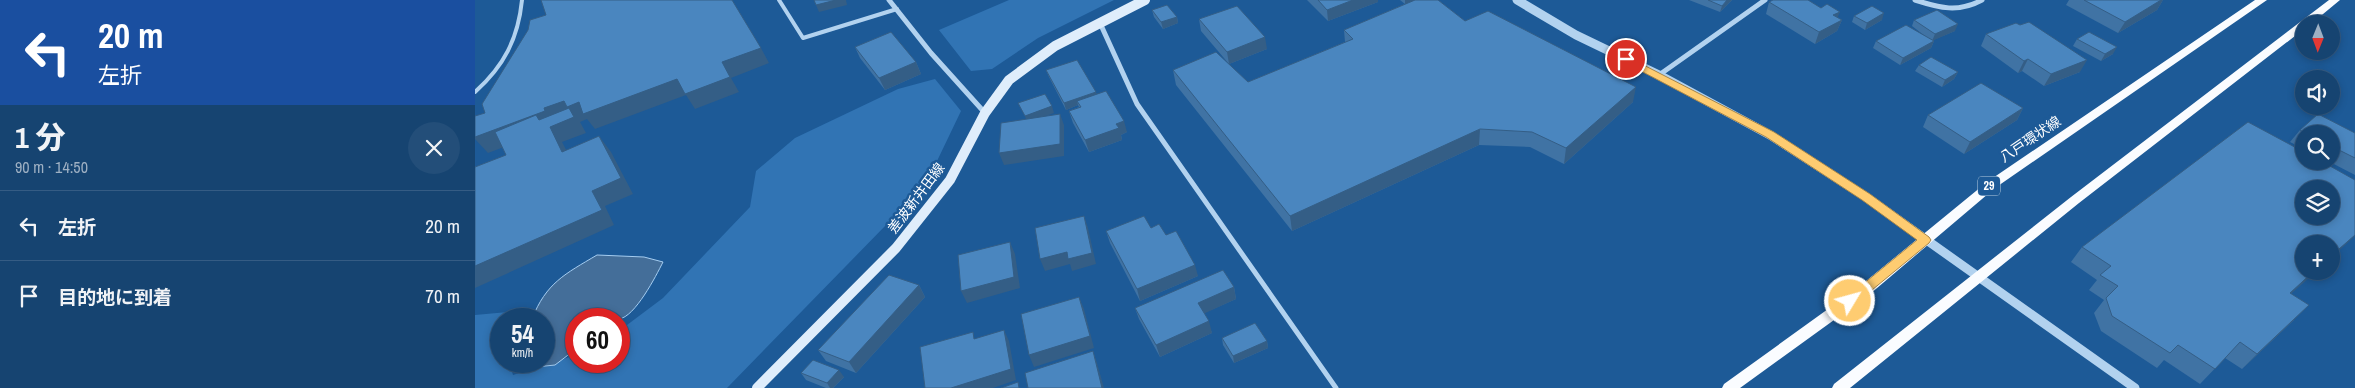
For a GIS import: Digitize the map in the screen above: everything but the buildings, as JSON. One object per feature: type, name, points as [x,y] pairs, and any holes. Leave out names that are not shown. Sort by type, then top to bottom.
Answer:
[{"type":"main road","name":"差波新井田線","points":[[757,388],[896,248],[950,180],[985,113],[1009,80],[1055,46],[1145,0]]},
{"type":"main road","name":"八戸環状線","points":[[1729,388],[1865,290],[1991,185],[2262,0]]},
{"type":"main road","points":[[2316,15],[2335,0]]},
{"type":"main road","points":[[1839,388],[1978,277],[2295,31]]},
{"type":"street","points":[[889,0],[931,53],[985,113]]},
{"type":"street","points":[[1517,0],[1576,35],[1659,75],[1770,135],[1866,197],[2135,388]]},
{"type":"street","points":[[1659,75],[1765,0]]},
{"type":"street","points":[[1915,0],[1946,10],[1967,9],[1982,0]]},
{"type":"street","points":[[1100,23],[1137,104],[1336,388]]},
{"type":"lane","points":[[475,92],[509,55],[521,23],[522,0]]},
{"type":"lane","points":[[779,0],[803,38],[897,9]]},
{"type":"shaded area","points":[[1009,0],[1114,0],[1038,38],[992,69],[971,71],[939,30]]},
{"type":"shaded area","points":[[935,79],[961,111],[926,184],[727,388],[475,388],[475,315],[490,314],[490,373],[512,373],[513,375],[519,373],[555,373],[555,362],[565,358],[565,373],[630,373],[630,323],[663,298],[750,207],[756,171],[795,138],[898,89]]},
{"type":"shaded area","points":[[597,255],[644,257],[663,262],[644,295],[630,313],[630,308],[565,308],[565,357],[555,365],[555,308],[537,308],[550,288],[575,268]]},
{"type":"route","points":[[1626,59],[1770,135],[1866,197],[1925,240],[1850,301]]}]
